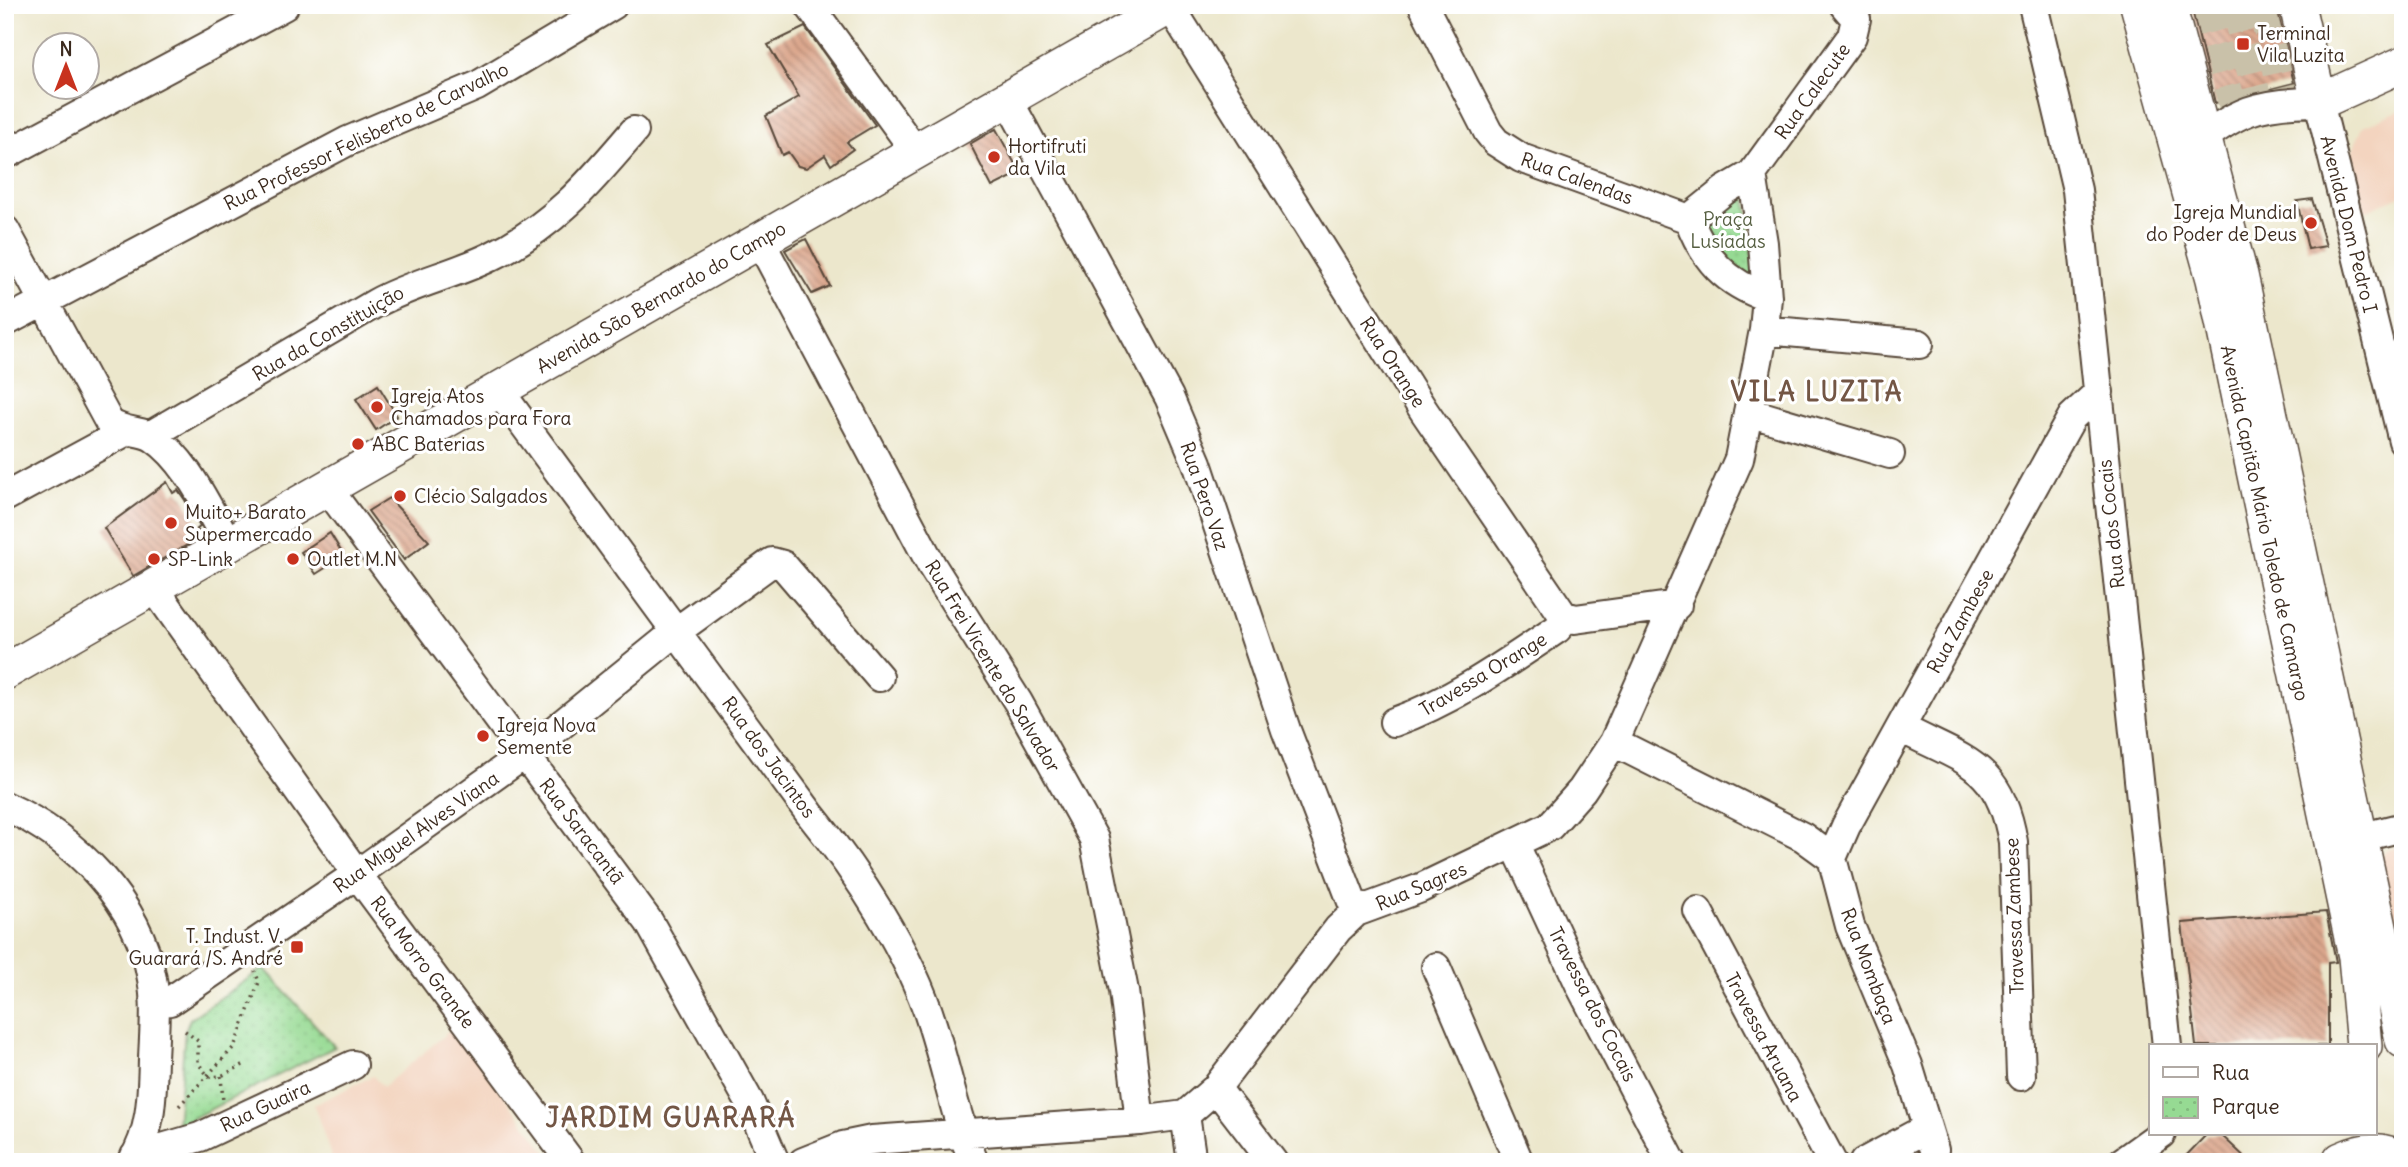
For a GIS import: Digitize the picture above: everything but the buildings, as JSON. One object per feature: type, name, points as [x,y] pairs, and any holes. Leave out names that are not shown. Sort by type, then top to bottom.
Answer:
[{"type":"main road","name":"Avenida Capitão Mário Toledo de Camargo","points":[[2138,5],[2240,275],[2403,1040]]},
{"type":"main road","name":"Avenida Capitão Mário Toledo de Camargo","points":[[2168,5],[2214,279],[2356,957],[2364,1044]]},
{"type":"main road","name":"Avenida Dom Pedro I","points":[[2297,5],[2319,102]]},
{"type":"main road","name":"Avenida São Bernardo do Campo","points":[[5,672],[155,589],[759,239],[1171,6]]},
{"type":"main road","points":[[2319,102],[2403,64]]},
{"type":"main road","points":[[2344,1152],[2388,1152],[2403,1161]]},
{"type":"street","name":"Rua Professor Felisberto de Carvalho","points":[[5,322],[348,141],[477,86],[612,5]]},
{"type":"street","points":[[809,5],[916,152]]},
{"type":"street","name":"Rua Calendas","points":[[1423,5],[1488,132],[1496,142],[1521,158],[1689,219]]},
{"type":"street","name":"Rua Calecute","points":[[1752,174],[1852,36],[1856,19],[1844,5]]},
{"type":"street","name":"Rua dos Cocais","points":[[2033,5],[2077,190],[2167,1044]]},
{"type":"street","points":[[5,155],[284,6]]},
{"type":"street","name":"Rua Orange","points":[[1171,6],[1424,411],[1567,618]]},
{"type":"street","name":"Rua Pero Vaz","points":[[1008,100],[1169,397],[1197,463],[1286,730],[1356,912]]},
{"type":"street","points":[[2193,145],[2235,115],[2285,102],[2319,102]]},
{"type":"street","name":"Avenida Dom Pedro I","points":[[2319,102],[2403,441]]},
{"type":"street","name":"Rua da Constituição","points":[[5,497],[138,434],[403,288],[490,257],[554,218],[578,197],[634,131]]},
{"type":"street","points":[[1752,174],[1763,243],[1766,297],[1745,289],[1726,277],[1709,261],[1697,241],[1689,219],[1725,190],[1752,174]]},
{"type":"street","points":[[5,230],[103,414],[114,427],[138,434],[174,453],[230,546]]},
{"type":"street","name":"Rua Frei Vicente do Salvador","points":[[759,239],[932,565],[1018,702],[1094,839],[1124,991],[1140,1121]]},
{"type":"street","name":"Rua Sagres","points":[[1185,1115],[1216,1088],[1338,929],[1356,912],[1421,888],[1550,826],[1593,775],[1614,742],[1740,459],[1764,330],[1766,297]]},
{"type":"street","points":[[1764,330],[1919,344]]},
{"type":"street","name":"Rua dos Jacintos","points":[[498,389],[848,862],[885,925],[932,1022],[962,1135],[974,1162]]},
{"type":"street","name":"Rua Zambese","points":[[1832,858],[1846,826],[2063,433],[2082,407],[2099,392]]},
{"type":"street","points":[[1748,412],[1890,454]]},
{"type":"street","name":"Rua Saracantã","points":[[328,489],[649,922],[679,970],[763,1126],[775,1162]]},
{"type":"street","name":"Rua Miguel Alves Viana","points":[[155,1003],[170,1001],[357,874],[525,754],[677,631],[772,562],[783,565],[879,677]]},
{"type":"street","name":"Rua Morro Grande","points":[[155,589],[357,874],[571,1162]]},
{"type":"street","points":[[1567,618],[1677,605]]},
{"type":"street","name":"Travessa Orange","points":[[1394,722],[1428,710],[1469,687],[1557,629],[1567,618]]},
{"type":"street","name":"Travessa Zambese","points":[[1900,728],[1985,774],[2006,807],[2012,842],[2021,1076]]},
{"type":"street","points":[[1614,742],[1803,837],[1832,858]]},
{"type":"street","points":[[5,806],[55,834],[105,882],[125,911],[141,942],[152,975],[155,1003],[152,1093],[148,1125],[134,1159]]},
{"type":"street","points":[[2359,838],[2403,827]]},
{"type":"street","name":"Travessa dos Cocais","points":[[1515,845],[1581,987],[1672,1162]]},
{"type":"street","name":"Rua Mombaça","points":[[1832,858],[1850,926],[1908,1065],[1931,1139],[1864,1162]]},
{"type":"street","name":"Travessa Aruana","points":[[1698,911],[1832,1162]]},
{"type":"street","points":[[1436,967],[1519,1162]]},
{"type":"street","name":"Rua Guaira","points":[[134,1159],[200,1137],[353,1065]]},
{"type":"street","points":[[1216,1088],[1273,1162]]},
{"type":"street","points":[[803,1162],[831,1150],[872,1140],[1140,1121],[1185,1115],[1192,1162]]},
{"type":"street","points":[[2122,1162],[2158,1136]]},
{"type":"path","points":[[179,1106],[209,1077],[234,1047],[259,982],[244,951]]},
{"type":"path","points":[[185,1031],[198,1041],[195,1049],[198,1063],[209,1077]]},
{"type":"path","points":[[209,1077],[221,1076],[245,1064]]},
{"type":"shaded area","points":[[2403,109],[2403,195],[2365,211],[2350,156],[2363,126]]},
{"type":"shaded area","points":[[2403,846],[2403,966],[2380,859],[2387,850]]},
{"type":"shaded area","points":[[453,1028],[554,1162],[333,1162],[314,1105],[373,1076],[383,1087]]},
{"type":"green space","name":"Praça Lusíadas","points":[[1745,189],[1756,283],[1732,270],[1700,223]]},
{"type":"green space","points":[[264,968],[335,1047],[177,1126],[185,1031],[190,1019]]},
{"type":"tunnel","points":[[2206,5],[2235,115]]},
{"type":"tunnel","points":[[2234,5],[2260,108]]},
{"type":"tunnel","points":[[2261,5],[2285,102]]},
{"type":"place","name":"Terminal Vila Luzita","points":[[2243,44]]},
{"type":"place","name":"Hortifruti da Vila","points":[[994,157]]},
{"type":"place","name":"Igreja Mundial do Poder de Deus","points":[[2311,223]]},
{"type":"place","name":"Igreja Atos Chamados para Fora","points":[[377,407]]},
{"type":"place","name":"ABC Baterias","points":[[358,444]]},
{"type":"place","name":"Clécio Salgados","points":[[400,496]]},
{"type":"place","name":"Muito+ Barato Supermercado","points":[[171,523]]},
{"type":"place","name":"SP-Link","points":[[154,559]]},
{"type":"place","name":"Outlet M.N","points":[[293,559]]},
{"type":"place","name":"Igreja Nova Semente","points":[[483,736]]},
{"type":"place","name":"T. Indust. V. Guarará /S. André","points":[[297,947]]},
{"type":"district","name":"VILA LUZITA","points":[[1817,391]]},
{"type":"district","name":"JARDIM GUARARÁ","points":[[671,1117]]}]
